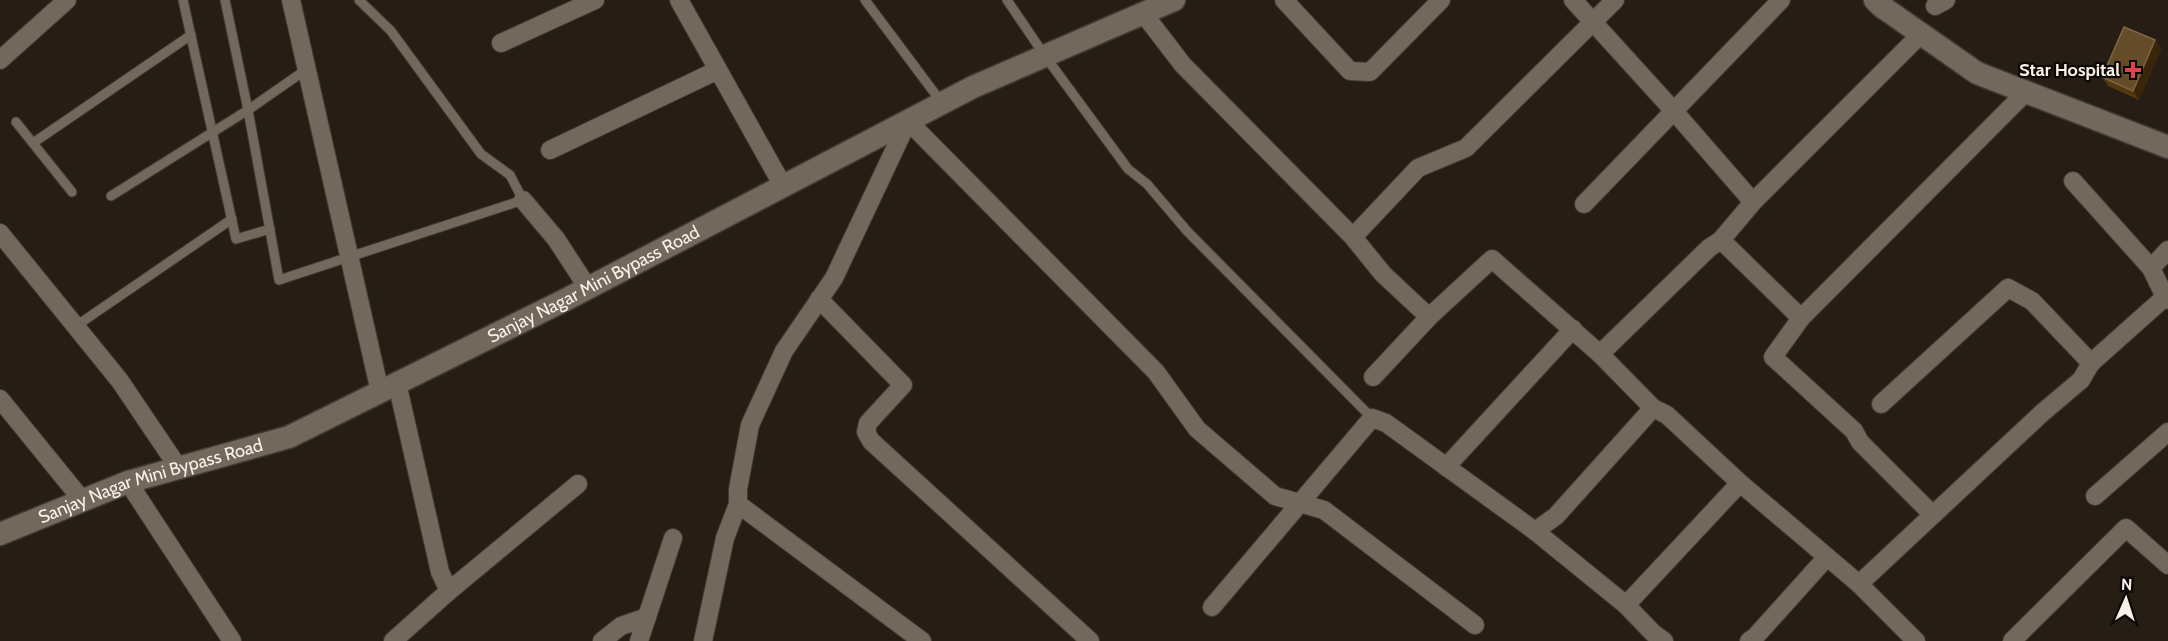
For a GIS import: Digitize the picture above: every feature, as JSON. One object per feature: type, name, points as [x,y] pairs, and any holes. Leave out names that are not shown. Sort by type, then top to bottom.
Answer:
[{"type":"street","points":[[0,60],[67,0]]},
{"type":"street","points":[[291,0],[350,257],[440,572],[449,591]]},
{"type":"street","points":[[501,43],[595,0]]},
{"type":"street","points":[[679,0],[783,186]]},
{"type":"street","name":"Sanjay Nagar Mini Bypass Road","points":[[0,534],[128,482],[289,437],[588,288],[973,87],[1174,0]]},
{"type":"street","points":[[1284,0],[1350,71],[1370,72],[1441,0]]},
{"type":"street","points":[[1573,0],[1753,202]]},
{"type":"street","points":[[1353,237],[1419,168],[1466,148],[1615,0]]},
{"type":"street","points":[[1584,204],[1781,0]]},
{"type":"street","points":[[1875,0],[1977,73],[2168,147]]},
{"type":"street","points":[[1143,13],[1183,65],[1353,237],[1383,274],[1429,317]]},
{"type":"street","points":[[1600,354],[1708,248],[1721,240],[1753,202],[1921,34]]},
{"type":"street","points":[[549,150],[718,70]]},
{"type":"street","points":[[1933,515],[1860,442],[1854,431],[1773,357],[1801,318],[2026,92]]},
{"type":"street","points":[[703,641],[725,538],[738,504],[738,489],[750,425],[784,351],[834,278],[908,121],[1156,372],[1197,429],[1275,496],[1324,510],[1475,625]]},
{"type":"street","points":[[1859,584],[2081,380],[2091,363],[2166,299],[2151,268],[2073,181]]},
{"type":"street","points":[[523,200],[556,239],[588,288]]},
{"type":"street","points":[[0,233],[120,381],[178,467]]},
{"type":"street","points":[[1721,240],[1801,318]]},
{"type":"street","points":[[2151,268],[2168,250]]},
{"type":"street","points":[[1373,377],[1429,317],[1492,259],[1573,329],[1653,408],[1667,415],[1740,483],[1859,584],[1916,641]]},
{"type":"street","points":[[1881,404],[2008,288],[2032,301],[2091,363]]},
{"type":"street","points":[[819,299],[903,385],[868,423],[866,432],[871,441],[1090,641]]},
{"type":"street","points":[[1446,467],[1573,329]]},
{"type":"street","points":[[0,399],[82,501]]},
{"type":"street","points":[[1535,531],[1556,516],[1653,408]]},
{"type":"street","points":[[1212,607],[1372,418],[1386,423],[1535,531],[1626,605],[1654,638]]},
{"type":"street","points":[[2095,496],[2168,432]]},
{"type":"street","points":[[128,482],[232,641]]},
{"type":"street","points":[[1626,605],[1740,483]]},
{"type":"street","points":[[393,641],[449,591],[578,484]]},
{"type":"street","points":[[738,504],[922,641]]},
{"type":"street","points":[[2012,641],[2126,528],[2168,565]]},
{"type":"street","points":[[639,641],[673,538]]},
{"type":"street","points":[[1754,640],[1827,557]]},
{"type":"street","points":[[602,641],[621,626],[647,617]]},
{"type":"lane","points":[[183,0],[236,239],[270,229]]},
{"type":"lane","points":[[225,0],[279,280],[523,200],[510,175],[482,154],[391,31],[359,0]]},
{"type":"lane","points":[[865,0],[942,103]]},
{"type":"lane","points":[[1007,0],[1128,169],[1147,184],[1187,231],[1372,418]]},
{"type":"lane","points":[[33,143],[191,35]]},
{"type":"lane","points":[[111,196],[248,110],[307,69]]},
{"type":"lane","points":[[16,122],[72,192]]},
{"type":"lane","points":[[76,327],[231,219]]},
{"type":"building","points":[[2124,27],[2155,40],[2133,91],[2102,77]]},
{"type":"place","name":"Star Hospital","points":[[2133,70]]}]
